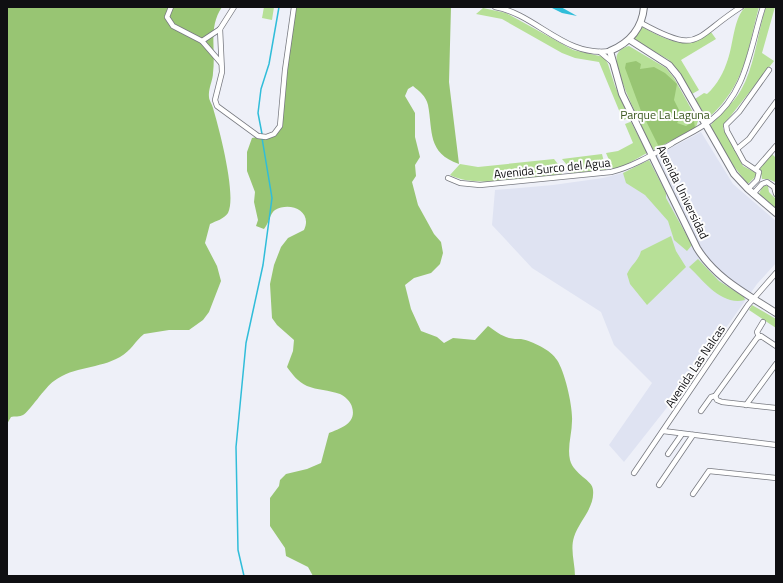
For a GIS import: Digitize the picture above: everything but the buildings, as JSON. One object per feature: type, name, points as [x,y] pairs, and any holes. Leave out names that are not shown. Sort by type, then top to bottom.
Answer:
[{"type":"street","points":[[171,7],[167,17],[173,26],[202,41],[221,63]]},
{"type":"street","points":[[202,41],[220,29],[234,7]]},
{"type":"street","points":[[220,29],[221,80],[215,100],[217,106],[258,136],[274,134],[280,126],[284,70],[294,7]]},
{"type":"street","points":[[495,7],[511,12],[574,47],[598,51],[610,51],[630,40],[641,23],[644,7]]},
{"type":"street","points":[[641,23],[666,37],[685,41],[703,35],[741,7]]},
{"type":"street","name":"Avenida Surco del Agua","points":[[448,178],[460,183],[480,185],[623,170],[705,124],[719,113],[734,94],[745,74],[762,7]]},
{"type":"street","points":[[630,40],[669,65],[678,76],[734,174],[750,191],[776,213]]},
{"type":"street","points":[[612,62],[614,53],[619,47]]},
{"type":"street","points":[[598,51],[607,56],[612,62]]},
{"type":"street","name":"Avenida Universidad","points":[[610,51],[622,94],[697,248],[706,262],[725,280],[776,313]]},
{"type":"street","points":[[750,191],[759,176],[756,168],[744,162],[727,131],[726,125],[739,112],[769,70]]},
{"type":"street","points":[[737,148],[748,139],[776,102]]},
{"type":"street","points":[[756,168],[776,146]]},
{"type":"street","points":[[750,191],[765,182],[770,183],[775,187],[776,194]]},
{"type":"street","name":"Avenida Las Nalcas","points":[[634,473],[753,298],[776,273]]},
{"type":"street","points":[[759,337],[757,332],[763,322]]},
{"type":"street","points":[[759,337],[761,336],[776,346]]},
{"type":"street","points":[[701,411],[715,396],[759,337]]},
{"type":"street","points":[[746,405],[776,364]]},
{"type":"street","points":[[715,396],[717,400],[722,402],[776,408]]},
{"type":"street","points":[[664,430],[682,434],[776,445]]},
{"type":"street","points":[[668,454],[682,434]]},
{"type":"street","points":[[659,485],[693,435]]},
{"type":"street","points":[[693,494],[709,471],[776,478]]},
{"type":"shaded area","points":[[701,132],[733,184],[776,221],[776,263],[757,284],[691,377],[624,462],[609,445],[652,383],[614,345],[601,312],[532,268],[492,225],[495,190],[553,185],[603,178],[623,173]]},
{"type":"green space","points":[[7,7],[222,7],[215,23],[213,39],[214,64],[209,99],[213,107],[223,146],[229,178],[230,204],[226,215],[210,224],[205,243],[217,266],[221,281],[209,312],[203,320],[189,330],[169,330],[144,334],[127,352],[120,357],[104,364],[78,370],[62,376],[46,388],[26,413],[22,416],[11,417],[7,424]]},
{"type":"green space","points":[[264,7],[274,7],[272,20],[262,18]]},
{"type":"green space","points":[[294,7],[451,7],[449,82],[459,164],[441,154],[436,147],[433,140],[426,99],[413,86],[408,89],[405,96],[415,113],[415,137],[420,157],[415,165],[416,176],[412,182],[418,205],[434,234],[441,242],[443,253],[440,264],[431,273],[414,278],[405,285],[411,309],[421,331],[437,337],[444,343],[453,338],[475,340],[488,326],[506,337],[521,339],[546,349],[554,356],[560,365],[566,381],[572,415],[569,450],[570,460],[575,470],[590,483],[593,490],[592,503],[574,537],[573,552],[575,576],[313,576],[308,567],[286,556],[285,548],[270,526],[270,498],[279,486],[280,480],[286,474],[307,469],[321,463],[329,433],[347,424],[353,413],[348,399],[344,396],[307,386],[298,380],[287,367],[293,351],[294,340],[277,325],[272,318],[270,284],[274,265],[281,247],[288,238],[304,230],[306,223],[305,218],[303,213],[293,207],[281,207],[273,211],[264,229],[256,226],[258,220],[254,202],[255,192],[247,171],[247,152],[252,138],[268,135],[278,129]]},
{"type":"green space","points":[[746,7],[759,7],[742,70],[730,93],[722,104],[713,114],[706,117],[695,99],[704,93],[707,94],[720,78],[730,53],[736,24],[742,11]]},
{"type":"green space","points":[[766,7],[775,7],[762,53],[774,61],[725,123],[723,128],[743,166],[756,173],[756,176],[749,183],[747,183],[732,164],[711,129],[711,125],[738,95],[746,81],[753,60]]},
{"type":"green space","points":[[483,8],[506,13],[573,50],[604,57],[629,118],[623,120],[599,62],[575,58],[562,53],[502,19],[476,14]]},
{"type":"green space","points":[[642,27],[676,42],[692,41],[711,32],[716,39],[681,60],[699,90],[692,94],[669,60],[633,39]]},
{"type":"green space","name":"Parque La Laguna","points":[[629,46],[666,68],[674,78],[698,121],[696,127],[654,150],[630,101],[619,73],[617,55],[622,49]]},
{"type":"green space","name":"Parque La Laguna","points":[[636,61],[641,64],[640,69],[654,67],[665,73],[677,84],[674,100],[682,116],[677,123],[686,126],[694,121],[695,128],[659,147],[641,111],[625,68],[626,63]]},
{"type":"green space","points":[[630,122],[647,153],[622,167],[613,169],[606,153],[618,151],[633,143],[625,124]]},
{"type":"green space","points":[[602,154],[606,170],[570,173],[567,165],[562,159]]},
{"type":"green space","points":[[772,154],[776,158],[775,182],[768,179],[762,179],[760,168]]},
{"type":"green space","points":[[554,159],[561,168],[562,174],[489,182],[461,179],[450,175],[460,164],[478,167]]},
{"type":"green space","points":[[649,160],[666,193],[666,198],[692,245],[687,251],[674,240],[668,221],[645,195],[626,183],[623,173]]},
{"type":"green space","points":[[763,185],[768,186],[769,192],[776,199],[776,209],[759,194]]},
{"type":"green space","points":[[671,236],[676,251],[686,267],[647,305],[630,284],[627,274],[639,257],[641,251]]},
{"type":"green space","points":[[698,259],[719,281],[744,297],[745,300],[736,301],[728,299],[721,296],[707,285],[689,267]]},
{"type":"green space","points":[[752,305],[776,319],[776,328],[749,310]]},
{"type":"water","points":[[550,7],[561,7],[577,16],[562,13]]},
{"type":"waterway","points":[[262,134],[258,113],[261,89],[269,64],[279,7]]},
{"type":"waterway","points":[[244,576],[238,550],[236,447],[246,343],[263,265],[272,198],[262,138]]}]
